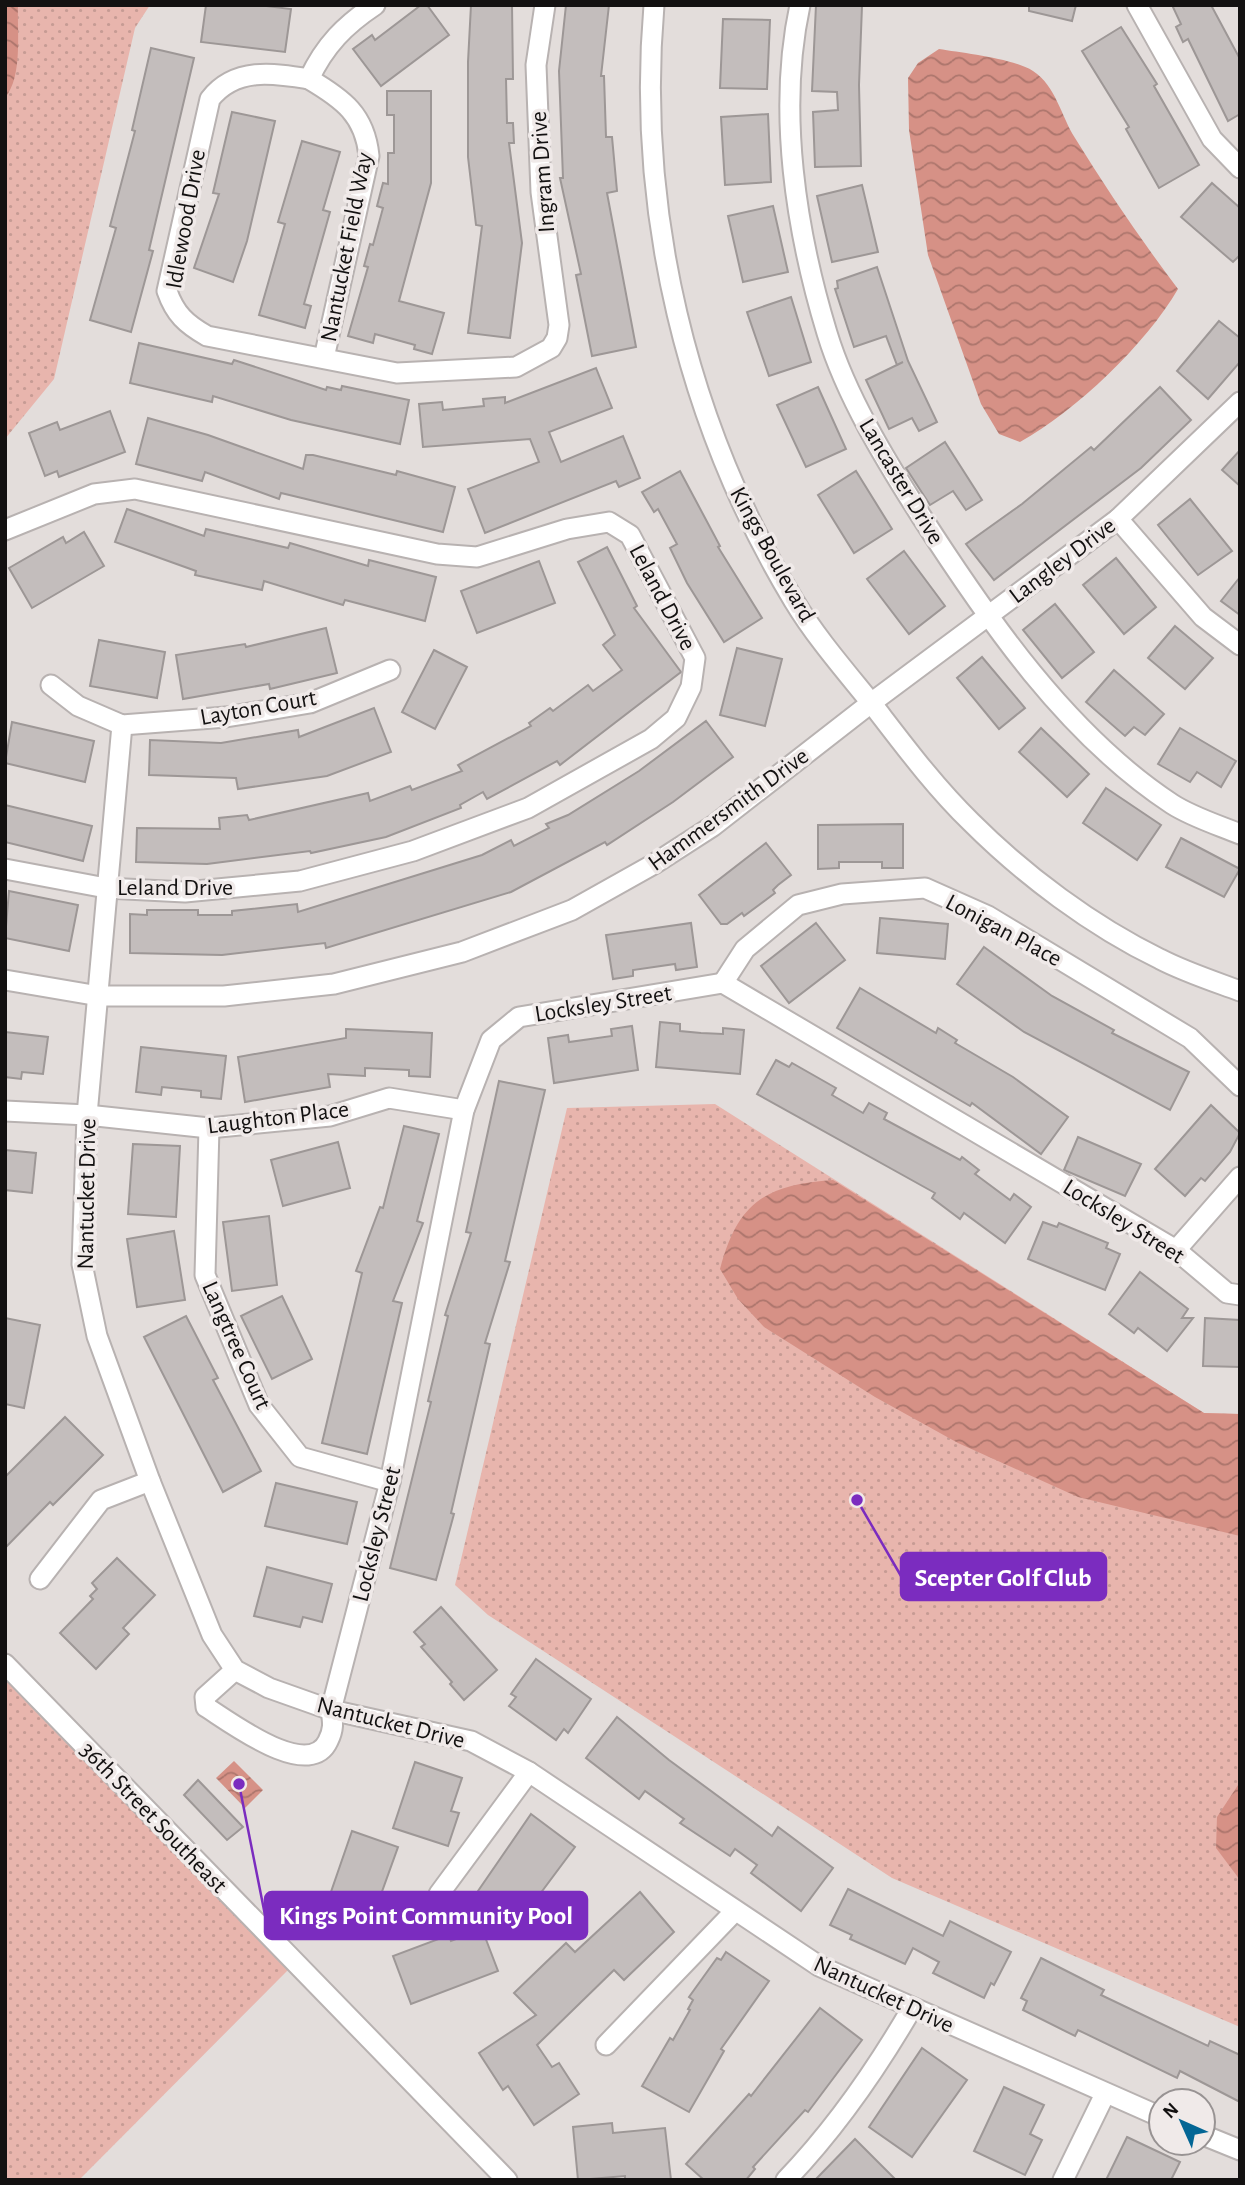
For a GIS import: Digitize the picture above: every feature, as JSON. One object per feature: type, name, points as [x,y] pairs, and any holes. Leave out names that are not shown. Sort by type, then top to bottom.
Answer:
[{"type":"street","points":[[309,79],[321,54],[340,31],[375,5]]},
{"type":"street","name":"Ingram Drive","points":[[545,5],[536,65],[540,179],[559,325],[557,338]]},
{"type":"street","name":"Kings Boulevard","points":[[654,5],[651,47],[652,128],[662,234],[682,336],[708,426],[741,501],[795,602],[871,703],[970,822],[1036,879],[1111,931],[1160,960],[1240,991]]},
{"type":"street","name":"Lancaster Drive","points":[[800,5],[794,33],[791,140],[803,238],[827,335],[875,444],[986,616],[1093,740],[1173,805],[1240,834]]},
{"type":"street","points":[[1137,5],[1212,139],[1240,167]]},
{"type":"street","name":"Idlewood Drive","points":[[309,79],[279,74],[241,76],[228,81],[210,99],[167,291],[179,316],[187,325],[207,336],[397,373],[516,367],[544,353],[557,338]]},
{"type":"street","name":"Nantucket Field Way","points":[[309,79],[327,89],[358,118],[367,138],[369,156],[324,358]]},
{"type":"street","name":"Langley Drive","points":[[871,703],[1118,519],[1240,402]]},
{"type":"street","name":"Leland Drive","points":[[5,530],[94,494],[135,489],[438,554],[477,557],[567,529],[609,522],[630,535],[695,659],[691,687],[676,718],[651,739],[528,808],[413,851],[300,881],[185,892],[106,888],[5,869]]},
{"type":"street","points":[[1118,519],[1203,617],[1240,645]]},
{"type":"street","name":"Layton Court","points":[[51,685],[78,706],[122,725],[226,717],[310,703],[390,670]]},
{"type":"street","name":"Hammersmith Drive","points":[[5,980],[99,996],[224,996],[334,984],[462,952],[572,910],[654,864],[713,826],[871,703]]},
{"type":"street","points":[[106,888],[122,725]]},
{"type":"street","name":"Nantucket Drive","points":[[106,888],[87,1115],[82,1264],[96,1336],[150,1481],[212,1635],[235,1670],[269,1688],[331,1710],[471,1741],[529,1772],[734,1912],[819,1966],[1147,2111]]},
{"type":"street","name":"Lonigan Place","points":[[723,983],[745,949],[798,905],[842,894],[925,888],[988,916],[1190,1038],[1240,1086]]},
{"type":"street","name":"Locksley Street","points":[[235,1670],[205,1697],[206,1707],[281,1752],[310,1756],[324,1749],[334,1727],[331,1710],[390,1482],[464,1110],[491,1040],[519,1017],[723,983],[1176,1250],[1227,1293],[1240,1295]]},
{"type":"street","name":"Laughton Place","points":[[5,1111],[87,1115],[209,1128],[330,1116],[389,1098],[464,1110]]},
{"type":"street","name":"Langtree Court","points":[[209,1128],[205,1275],[259,1405],[300,1457],[390,1482]]},
{"type":"street","points":[[1176,1250],[1240,1177]]},
{"type":"street","points":[[40,1579],[101,1500],[150,1481]]},
{"type":"street","name":"36th Street Southeast","points":[[5,1664],[507,2180]]},
{"type":"street","points":[[439,1894],[529,1772]]},
{"type":"street","points":[[606,2045],[734,1912]]},
{"type":"street","points":[[786,2180],[832,2130],[886,2055],[912,2008]]},
{"type":"street","points":[[1063,2180],[1105,2094]]},
{"type":"street","points":[[1217,2141],[1240,2150]]},
{"type":"shaded area","points":[[5,5],[150,5],[135,28],[54,379],[5,439]]},
{"type":"shaded area","points":[[715,1104],[1204,1413],[1240,1414],[1240,2027],[892,1878],[488,1615],[455,1585],[567,1108]]},
{"type":"shaded area","points":[[5,1677],[289,1969],[79,2180],[5,2180]]},
{"type":"water","points":[[5,5],[18,5],[17,66],[11,89],[5,98]]},
{"type":"water","points":[[939,49],[1024,66],[1041,77],[1053,93],[1070,129],[1099,177],[1178,289],[1148,332],[1108,375],[1064,413],[1020,442],[999,434],[981,404],[928,255],[909,130],[908,78],[918,63]]},
{"type":"water","points":[[833,1180],[1204,1413],[1240,1414],[1240,1536],[1078,1497],[958,1443],[875,1397],[764,1327],[738,1299],[720,1269],[727,1246],[746,1213],[758,1201],[789,1187]]},
{"type":"water","points":[[234,1761],[263,1790],[245,1808],[216,1778]]},
{"type":"water","points":[[1240,1782],[1240,1880],[1216,1848],[1217,1817]]},
{"type":"building","points":[[206,5],[258,5],[291,9],[285,52],[201,42]]},
{"type":"building","points":[[421,5],[427,5],[449,35],[381,86],[353,49],[372,35],[375,40]]},
{"type":"building","points":[[471,5],[512,5],[513,79],[506,79],[507,123],[513,123],[514,143],[509,143],[522,243],[510,338],[468,333],[482,226],[476,225],[468,157]]},
{"type":"building","points":[[566,5],[609,5],[601,76],[604,76],[606,137],[612,137],[617,191],[607,193],[636,347],[592,356],[576,275],[581,274],[560,178],[563,178],[559,71]]},
{"type":"building","points":[[816,5],[862,6],[859,85],[861,166],[815,167],[813,112],[838,110],[837,92],[812,91]]},
{"type":"building","points":[[1029,5],[1076,5],[1072,21],[1029,11]]},
{"type":"building","points":[[1172,5],[1211,5],[1240,59],[1240,114],[1228,121],[1188,39],[1183,42],[1176,27],[1181,24]]},
{"type":"building","points":[[723,19],[770,20],[767,89],[720,88]]},
{"type":"building","points":[[1121,27],[1157,84],[1154,86],[1199,165],[1159,188],[1126,129],[1129,127],[1082,51]]},
{"type":"building","points":[[151,48],[194,58],[149,250],[153,251],[131,332],[90,320],[116,228],[110,226],[135,131],[132,130]]},
{"type":"building","points":[[387,91],[431,91],[431,183],[399,301],[444,313],[432,354],[414,349],[415,345],[375,334],[373,343],[348,336],[368,267],[364,266],[370,244],[373,245],[383,208],[377,206],[383,183],[388,184],[388,153],[394,153],[394,115],[387,115]]},
{"type":"building","points":[[232,112],[275,121],[247,241],[233,282],[194,268],[219,194],[213,193]]},
{"type":"building","points":[[768,114],[771,182],[725,185],[721,117]]},
{"type":"building","points":[[302,141],[340,152],[323,210],[330,212],[304,304],[311,306],[305,328],[259,315],[285,224],[278,222]]},
{"type":"building","points":[[1212,183],[1240,208],[1240,255],[1233,262],[1181,217]]},
{"type":"building","points":[[862,185],[878,252],[832,262],[817,196]]},
{"type":"building","points":[[773,206],[788,272],[743,282],[728,216]]},
{"type":"building","points":[[877,267],[908,361],[937,422],[919,431],[912,418],[889,429],[866,380],[897,365],[886,336],[854,347],[835,289],[838,288],[837,281]]},
{"type":"building","points":[[791,297],[811,362],[769,376],[747,312]]},
{"type":"building","points":[[1219,321],[1240,338],[1240,362],[1208,399],[1177,371]]},
{"type":"building","points":[[139,343],[232,364],[234,360],[326,390],[327,387],[341,390],[342,386],[409,400],[400,444],[291,420],[213,396],[212,402],[130,383]]},
{"type":"building","points":[[596,368],[612,408],[549,432],[561,462],[623,436],[640,478],[619,487],[616,481],[485,533],[468,489],[539,462],[530,439],[423,447],[419,404],[442,402],[443,410],[484,406],[483,399],[505,397],[505,403]]},
{"type":"building","points":[[818,387],[846,449],[806,467],[777,405]]},
{"type":"building","points":[[1160,387],[1191,420],[1141,468],[994,580],[966,544],[1022,504],[1091,447],[1094,450]]},
{"type":"building","points":[[110,411],[125,452],[59,477],[57,471],[45,476],[29,433],[57,422],[60,430]]},
{"type":"building","points":[[148,418],[208,435],[303,469],[306,455],[313,455],[396,475],[397,471],[455,487],[443,532],[281,493],[279,499],[205,472],[202,481],[136,464]]},
{"type":"building","points":[[945,442],[982,500],[966,510],[953,491],[930,505],[906,468]]},
{"type":"building","points":[[1240,450],[1240,486],[1222,470]]},
{"type":"building","points":[[680,471],[720,546],[718,547],[762,618],[724,642],[687,583],[670,548],[677,544],[658,509],[654,512],[642,492]]},
{"type":"building","points":[[856,471],[892,529],[854,553],[818,495]]},
{"type":"building","points":[[1190,499],[1232,551],[1198,575],[1158,525]]},
{"type":"building","points":[[127,509],[204,536],[206,529],[288,548],[290,543],[368,566],[369,560],[436,577],[425,621],[345,600],[343,605],[264,581],[262,590],[195,575],[196,571],[115,542]]},
{"type":"building","points":[[84,532],[104,566],[32,608],[9,568],[63,537],[66,543]]},
{"type":"building","points":[[607,547],[637,606],[634,608],[681,672],[560,765],[557,761],[487,799],[483,792],[460,805],[461,808],[386,837],[311,853],[207,864],[136,862],[137,828],[220,829],[219,818],[247,815],[249,820],[368,793],[370,801],[410,786],[412,790],[462,771],[458,765],[531,726],[529,723],[550,708],[553,711],[588,685],[593,691],[622,670],[603,645],[615,635],[578,562]]},
{"type":"building","points":[[904,551],[945,606],[909,634],[867,579]]},
{"type":"building","points":[[1116,558],[1156,607],[1124,634],[1083,585]]},
{"type":"building","points":[[539,561],[555,603],[477,633],[461,591]]},
{"type":"building","points":[[1240,577],[1240,615],[1221,601]]},
{"type":"building","points":[[1055,604],[1094,652],[1062,678],[1023,630]]},
{"type":"building","points":[[1175,626],[1213,658],[1185,689],[1148,658]]},
{"type":"building","points":[[326,628],[337,673],[270,689],[269,684],[183,699],[176,655],[245,644],[246,647]]},
{"type":"building","points":[[99,640],[165,652],[157,698],[90,686]]},
{"type":"building","points":[[737,648],[782,659],[765,726],[720,715]]},
{"type":"building","points":[[434,650],[467,667],[435,729],[402,712]]},
{"type":"building","points":[[982,657],[1025,708],[999,729],[957,678]]},
{"type":"building","points":[[1114,670],[1164,714],[1145,735],[1134,727],[1125,736],[1086,702]]},
{"type":"building","points":[[374,708],[391,752],[327,776],[238,789],[236,778],[149,775],[150,740],[221,743],[298,730],[299,737]]},
{"type":"building","points":[[706,721],[733,757],[673,802],[607,845],[605,842],[511,892],[326,948],[325,943],[222,955],[130,953],[130,914],[147,915],[147,910],[198,910],[198,915],[232,915],[232,911],[297,904],[298,912],[482,855],[511,840],[514,846],[549,828],[546,824],[568,815],[639,771]]},
{"type":"building","points":[[12,722],[94,741],[85,782],[5,763]]},
{"type":"building","points":[[1041,728],[1089,774],[1067,797],[1019,752]]},
{"type":"building","points":[[1180,728],[1236,761],[1221,787],[1197,772],[1190,782],[1158,764]]},
{"type":"building","points":[[1106,788],[1161,825],[1137,860],[1083,823]]},
{"type":"building","points":[[5,805],[92,826],[83,861],[5,842]]},
{"type":"building","points":[[903,824],[903,868],[882,868],[882,862],[839,862],[839,868],[818,869],[818,825]]},
{"type":"building","points":[[1181,838],[1240,869],[1224,897],[1166,867]]},
{"type":"building","points":[[766,843],[791,875],[773,890],[775,893],[744,916],[742,913],[727,924],[721,924],[699,895]]},
{"type":"building","points":[[9,891],[78,905],[69,951],[5,938]]},
{"type":"building","points":[[880,918],[948,924],[945,959],[877,953]]},
{"type":"building","points":[[691,923],[697,967],[676,970],[675,964],[633,970],[633,976],[613,979],[606,935]]},
{"type":"building","points":[[816,923],[845,960],[789,1003],[761,966]]},
{"type":"building","points":[[984,947],[1052,996],[1114,1030],[1112,1033],[1189,1072],[1170,1110],[1024,1032],[957,984]]},
{"type":"building","points":[[860,988],[936,1033],[938,1028],[957,1040],[955,1043],[1013,1077],[1068,1117],[1041,1154],[972,1103],[970,1106],[837,1028]]},
{"type":"building","points":[[660,1022],[680,1024],[680,1031],[701,1033],[723,1034],[723,1028],[744,1030],[740,1074],[656,1067]]},
{"type":"building","points":[[632,1026],[638,1070],[554,1083],[548,1038],[568,1035],[569,1042],[612,1036],[611,1029]]},
{"type":"building","points":[[346,1029],[432,1033],[430,1077],[409,1076],[409,1070],[365,1068],[365,1076],[328,1074],[330,1087],[245,1102],[238,1057],[346,1038]]},
{"type":"building","points":[[5,1032],[48,1037],[43,1074],[22,1072],[21,1079],[5,1077]]},
{"type":"building","points":[[141,1047],[226,1056],[221,1099],[201,1097],[201,1091],[162,1087],[161,1095],[136,1092]]},
{"type":"building","points":[[776,1060],[789,1067],[792,1063],[836,1088],[832,1095],[863,1113],[869,1103],[887,1113],[884,1119],[960,1160],[962,1157],[979,1170],[975,1174],[1010,1200],[1014,1194],[1031,1207],[1005,1243],[964,1213],[960,1219],[932,1198],[935,1193],[757,1094]]},
{"type":"building","points":[[499,1081],[545,1090],[505,1261],[510,1262],[485,1343],[490,1344],[451,1513],[454,1514],[436,1580],[390,1568],[431,1402],[428,1401],[448,1316],[445,1315],[471,1233],[466,1232]]},
{"type":"building","points":[[1211,1105],[1240,1133],[1230,1152],[1205,1181],[1201,1178],[1185,1196],[1155,1169]]},
{"type":"building","points":[[404,1126],[439,1134],[417,1221],[423,1223],[393,1301],[402,1303],[367,1454],[322,1443],[362,1273],[356,1271],[380,1207],[383,1208]]},
{"type":"building","points":[[1078,1137],[1141,1164],[1125,1196],[1064,1170]]},
{"type":"building","points":[[338,1142],[350,1188],[283,1206],[271,1160]]},
{"type":"building","points":[[133,1144],[180,1146],[176,1217],[128,1214]]},
{"type":"building","points":[[5,1150],[36,1153],[32,1193],[5,1190]]},
{"type":"building","points":[[269,1216],[277,1285],[232,1291],[223,1222]]},
{"type":"building","points":[[1043,1222],[1057,1227],[1059,1223],[1108,1243],[1106,1248],[1120,1254],[1105,1290],[1028,1259]]},
{"type":"building","points":[[174,1231],[185,1300],[137,1307],[127,1239]]},
{"type":"building","points":[[1140,1272],[1188,1309],[1182,1318],[1193,1318],[1167,1351],[1138,1328],[1134,1333],[1109,1314]]},
{"type":"building","points":[[282,1296],[312,1359],[272,1379],[241,1316]]},
{"type":"building","points":[[186,1316],[218,1378],[213,1380],[261,1471],[223,1492],[144,1337]]},
{"type":"building","points":[[5,1318],[40,1325],[24,1408],[5,1404]]},
{"type":"building","points":[[1205,1318],[1240,1320],[1240,1367],[1203,1366]]},
{"type":"building","points":[[65,1417],[103,1455],[53,1505],[50,1502],[5,1548],[5,1477]]},
{"type":"building","points":[[276,1483],[357,1502],[347,1544],[265,1526]]},
{"type":"building","points":[[117,1558],[155,1595],[123,1628],[129,1634],[96,1669],[60,1633],[93,1599],[90,1596],[97,1589],[92,1583]]},
{"type":"building","points":[[267,1567],[332,1584],[322,1622],[303,1617],[300,1627],[254,1616]]},
{"type":"building","points":[[441,1607],[497,1670],[464,1700],[421,1647],[425,1644],[414,1632]]},
{"type":"building","points":[[536,1659],[591,1699],[568,1733],[564,1729],[556,1740],[509,1706],[516,1697],[511,1694]]},
{"type":"building","points":[[617,1717],[669,1760],[772,1836],[778,1827],[833,1868],[801,1911],[751,1873],[757,1865],[735,1849],[730,1856],[680,1823],[684,1819],[645,1791],[639,1799],[586,1758]]},
{"type":"building","points":[[415,1762],[462,1778],[451,1811],[459,1813],[448,1846],[393,1828]]},
{"type":"building","points":[[198,1780],[243,1827],[227,1840],[184,1795]]},
{"type":"building","points":[[531,1814],[575,1847],[519,1922],[478,1891]]},
{"type":"building","points":[[352,1831],[398,1847],[379,1900],[387,1903],[376,1937],[322,1918]]},
{"type":"building","points":[[848,1889],[943,1936],[950,1921],[1011,1952],[984,1998],[933,1973],[939,1962],[913,1948],[905,1964],[850,1939],[852,1935],[830,1925]]},
{"type":"building","points":[[640,1892],[674,1932],[624,1980],[614,1970],[537,2045],[552,2067],[559,2063],[579,2094],[534,2125],[508,2086],[503,2090],[479,2053],[536,2015],[514,1993],[566,1943],[575,1952]]},
{"type":"building","points":[[482,1929],[498,1971],[411,2004],[393,1956],[449,1935],[451,1941]]},
{"type":"building","points":[[726,1952],[769,1981],[721,2049],[724,2051],[689,2112],[642,2086],[690,2010],[688,2009],[693,2000],[689,1997],[717,1958],[721,1960]]},
{"type":"building","points":[[1041,1958],[1104,1990],[1101,1995],[1208,2046],[1210,2041],[1240,2055],[1240,2102],[1217,2090],[1217,2087],[1211,2087],[1180,2071],[1177,2078],[1078,2030],[1075,2036],[1023,2010],[1027,2001],[1021,1998]]},
{"type":"building","points":[[820,2008],[862,2040],[808,2112],[805,2110],[753,2167],[755,2169],[746,2180],[704,2180],[686,2164],[749,2094],[751,2096]]},
{"type":"building","points":[[922,2048],[967,2080],[912,2157],[869,2127]]},
{"type":"building","points":[[1004,2087],[1044,2105],[1030,2134],[1042,2140],[1025,2175],[974,2151]]},
{"type":"building","points":[[612,2123],[613,2133],[665,2128],[671,2180],[625,2180],[625,2176],[578,2180],[573,2127]]},
{"type":"building","points":[[1127,2137],[1147,2146],[1147,2157],[1169,2157],[1180,2162],[1171,2180],[1106,2180]]},
{"type":"building","points":[[855,2139],[896,2180],[815,2180]]},
{"type":"place","name":"Scepter Golf Club","points":[[857,1500]]},
{"type":"place","name":"Kings Point Community Pool","points":[[239,1784]]}]
